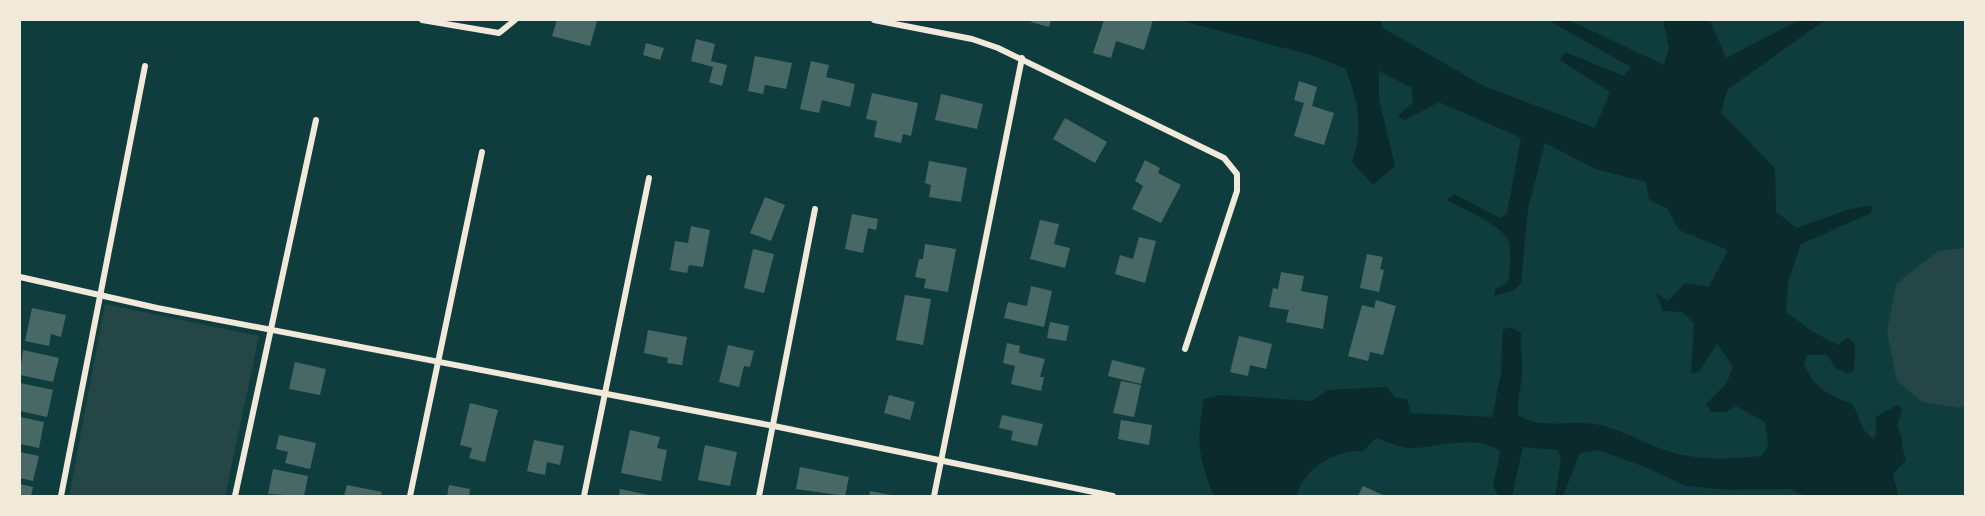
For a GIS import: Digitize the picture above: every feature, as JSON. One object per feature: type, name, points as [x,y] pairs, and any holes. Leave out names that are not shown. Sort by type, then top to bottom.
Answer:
[{"type":"street","points":[[422,20],[499,33],[515,20]]},
{"type":"street","points":[[874,20],[972,39],[1022,58],[1224,158],[1237,174],[1237,191],[1185,349]]},
{"type":"street","points":[[934,496],[1022,58]]},
{"type":"street","points":[[61,496],[145,66]]},
{"type":"street","points":[[235,496],[316,120]]},
{"type":"street","points":[[410,496],[482,152]]},
{"type":"street","points":[[584,496],[650,178]]},
{"type":"street","points":[[759,496],[815,209]]},
{"type":"street","points":[[20,277],[269,330],[774,426],[1113,496]]},
{"type":"shaded area","points":[[1179,20],[1380,20],[1383,28],[1484,86],[1595,128],[1610,92],[1560,60],[1565,52],[1624,76],[1631,67],[1548,20],[1569,20],[1664,65],[1669,47],[1663,20],[1710,20],[1726,58],[1799,20],[1825,20],[1727,90],[1721,113],[1775,168],[1776,212],[1797,228],[1849,209],[1872,206],[1871,213],[1801,244],[1788,282],[1786,312],[1813,332],[1838,345],[1848,337],[1855,344],[1854,371],[1847,374],[1836,368],[1827,355],[1807,355],[1804,364],[1812,379],[1823,390],[1853,404],[1863,429],[1873,439],[1876,434],[1876,417],[1897,405],[1902,409],[1897,427],[1906,460],[1893,474],[1898,496],[1806,496],[1790,489],[1730,490],[1686,486],[1645,467],[1598,450],[1580,453],[1563,496],[1555,496],[1561,458],[1557,450],[1523,447],[1512,496],[1499,496],[1493,487],[1500,452],[1491,446],[1468,442],[1408,448],[1376,438],[1363,451],[1352,451],[1331,457],[1322,463],[1306,477],[1296,496],[1214,496],[1200,449],[1199,438],[1204,399],[1221,395],[1312,401],[1328,390],[1387,387],[1395,398],[1407,399],[1411,413],[1492,417],[1501,373],[1503,330],[1510,327],[1521,333],[1522,372],[1518,415],[1527,420],[1545,423],[1594,424],[1617,430],[1671,452],[1702,458],[1761,456],[1768,446],[1765,422],[1736,406],[1726,412],[1711,412],[1706,404],[1727,383],[1733,366],[1717,344],[1699,372],[1691,373],[1694,323],[1682,312],[1663,311],[1656,293],[1668,301],[1685,283],[1709,287],[1728,250],[1679,230],[1667,208],[1649,200],[1646,182],[1598,170],[1545,143],[1528,208],[1521,283],[1513,291],[1494,296],[1495,289],[1508,283],[1510,255],[1508,240],[1490,223],[1447,200],[1454,194],[1500,218],[1507,213],[1521,138],[1439,102],[1405,120],[1398,116],[1413,102],[1412,88],[1379,71],[1379,99],[1395,166],[1373,185],[1352,162],[1359,126],[1354,93],[1346,69],[1311,55]]},
{"type":"shaded area","points":[[1965,248],[1966,405],[1960,408],[1922,402],[1897,381],[1887,332],[1896,284],[1938,251]]},
{"type":"shaded area","points":[[105,304],[259,336],[225,496],[69,496]]},
{"type":"building","points":[[557,20],[597,21],[590,46],[552,36]]},
{"type":"building","points":[[1032,20],[1051,20],[1049,27],[1031,22]]},
{"type":"building","points":[[1104,20],[1153,20],[1144,50],[1116,41],[1111,58],[1093,53]]},
{"type":"building","points":[[696,39],[715,44],[711,61],[727,65],[722,86],[709,82],[713,67],[691,61]]},
{"type":"building","points":[[646,43],[664,48],[660,60],[643,55]]},
{"type":"building","points":[[755,56],[792,63],[786,89],[765,85],[763,94],[748,91]]},
{"type":"building","points":[[811,61],[829,65],[826,77],[855,84],[850,107],[822,100],[819,113],[800,109]]},
{"type":"building","points":[[1299,81],[1317,87],[1312,106],[1334,113],[1324,145],[1294,136],[1304,103],[1294,100]]},
{"type":"building","points":[[872,93],[918,103],[911,136],[903,134],[901,143],[874,137],[877,121],[866,119]]},
{"type":"building","points":[[941,94],[983,104],[977,129],[935,120]]},
{"type":"building","points":[[1065,118],[1107,142],[1095,163],[1053,139]]},
{"type":"building","points":[[1145,160],[1160,168],[1158,173],[1181,185],[1161,223],[1132,209],[1143,186],[1135,181]]},
{"type":"building","points":[[929,161],[967,168],[961,202],[929,197],[931,185],[925,183]]},
{"type":"building","points":[[765,197],[785,205],[771,241],[750,233]]},
{"type":"building","points":[[852,214],[878,219],[876,230],[868,228],[863,253],[845,249]]},
{"type":"building","points":[[1040,220],[1059,224],[1054,244],[1070,248],[1065,268],[1030,259]]},
{"type":"building","points":[[691,226],[710,230],[703,267],[689,265],[687,273],[670,270],[675,241],[688,243]]},
{"type":"building","points":[[1139,237],[1156,241],[1145,283],[1115,274],[1120,255],[1133,259]]},
{"type":"building","points":[[925,244],[956,249],[948,292],[924,288],[926,279],[915,277],[919,259],[923,259]]},
{"type":"building","points":[[753,249],[774,254],[764,293],[744,288]]},
{"type":"building","points":[[1367,254],[1383,257],[1380,269],[1384,270],[1379,292],[1360,288]]},
{"type":"building","points":[[1281,272],[1304,276],[1301,291],[1328,296],[1323,329],[1286,322],[1289,310],[1269,307],[1273,288],[1278,289]]},
{"type":"building","points":[[1031,286],[1052,291],[1044,327],[1004,318],[1008,302],[1027,306]]},
{"type":"building","points":[[905,295],[931,299],[923,345],[896,340]]},
{"type":"building","points":[[1376,300],[1396,306],[1383,355],[1370,352],[1368,361],[1348,356],[1362,305],[1374,308]]},
{"type":"building","points":[[32,308],[66,315],[61,337],[51,334],[49,346],[25,341]]},
{"type":"building","points":[[1050,322],[1069,326],[1066,341],[1047,338]]},
{"type":"building","points":[[648,330],[687,337],[682,365],[667,363],[668,358],[644,353]]},
{"type":"building","points":[[1239,336],[1272,344],[1266,369],[1250,365],[1248,376],[1230,372]]},
{"type":"building","points":[[1007,343],[1020,346],[1019,353],[1045,359],[1040,377],[1044,377],[1041,391],[1011,384],[1015,366],[1003,363]]},
{"type":"building","points":[[728,345],[754,351],[750,367],[744,366],[739,387],[719,382]]},
{"type":"building","points":[[23,350],[59,358],[53,382],[20,375]]},
{"type":"building","points":[[1112,360],[1145,368],[1141,384],[1108,376]]},
{"type":"building","points":[[295,362],[326,369],[320,395],[289,389]]},
{"type":"building","points":[[1121,381],[1141,385],[1134,417],[1113,413]]},
{"type":"building","points":[[20,383],[53,390],[47,417],[20,411]]},
{"type":"building","points":[[889,395],[915,402],[910,420],[884,413]]},
{"type":"building","points":[[470,403],[498,410],[485,462],[469,458],[472,448],[460,445]]},
{"type":"building","points":[[1002,415],[1043,424],[1037,446],[1011,440],[1013,431],[999,428]]},
{"type":"building","points":[[20,417],[44,422],[39,448],[20,444]]},
{"type":"building","points":[[1121,420],[1152,425],[1149,445],[1118,439]]},
{"type":"building","points":[[630,430],[660,437],[657,448],[667,450],[661,481],[621,473]]},
{"type":"building","points":[[279,435],[316,443],[310,469],[285,463],[288,452],[276,449]]},
{"type":"building","points":[[534,440],[564,446],[560,465],[547,462],[545,475],[527,471]]},
{"type":"building","points":[[705,445],[737,452],[730,486],[698,480]]},
{"type":"building","points":[[20,452],[39,456],[33,481],[20,478]]},
{"type":"building","points":[[800,467],[849,477],[845,496],[796,489]]},
{"type":"building","points":[[273,469],[308,476],[304,496],[268,494]]},
{"type":"building","points":[[20,484],[33,487],[31,496],[20,496]]},
{"type":"building","points":[[347,485],[382,492],[381,496],[344,496]]},
{"type":"building","points":[[449,485],[470,489],[469,496],[447,496]]},
{"type":"building","points":[[1363,486],[1385,496],[1358,496]]},
{"type":"building","points":[[620,489],[649,495],[649,496],[619,496]]},
{"type":"building","points":[[870,491],[891,495],[891,496],[869,496]]}]
